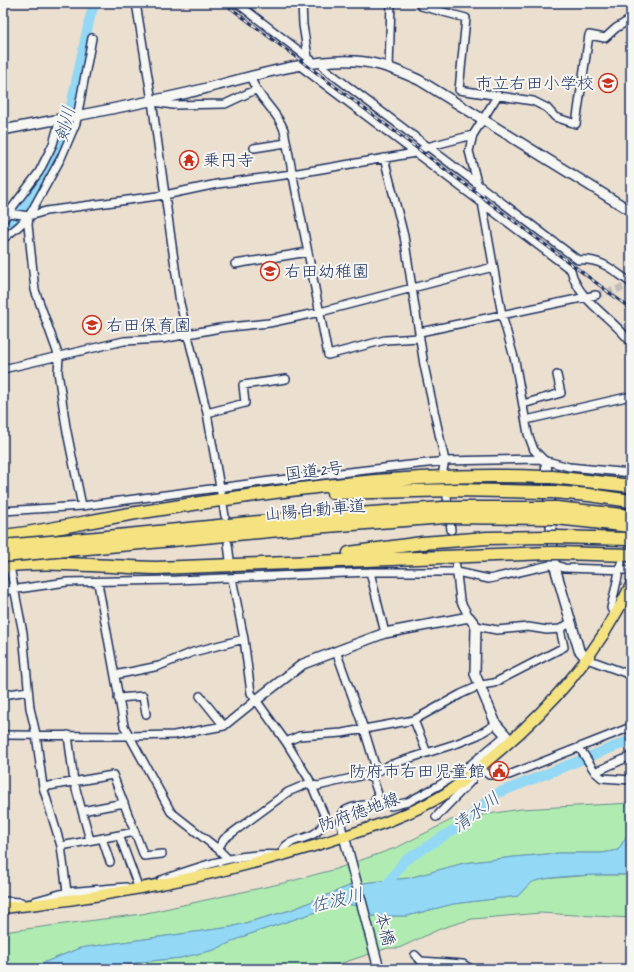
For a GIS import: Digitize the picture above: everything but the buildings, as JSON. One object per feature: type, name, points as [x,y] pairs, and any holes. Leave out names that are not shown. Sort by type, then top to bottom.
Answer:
[{"type":"highway","name":"国道2号","points":[[3,536],[148,511],[223,500],[316,487],[425,477],[480,475],[547,477],[631,486]]},
{"type":"highway","points":[[240,498],[256,499],[372,491],[548,492],[589,495],[631,501]]},
{"type":"highway","name":"山陽自動車道","points":[[3,556],[98,542],[300,518],[445,507],[631,516]]},
{"type":"highway","name":"山陽自動車道","points":[[556,513],[631,526]]},
{"type":"highway","points":[[269,563],[422,543],[487,538],[552,537],[627,551]]},
{"type":"highway","name":"山陽自動車道","points":[[3,546],[98,542]]},
{"type":"highway","points":[[6,566],[52,563],[156,568],[269,563],[554,557],[627,551]]},
{"type":"main road","name":"防府徳地線","points":[[3,908],[217,872],[282,855],[344,836],[387,821],[425,804],[481,770],[509,738],[560,691],[587,660],[615,617],[631,585]]},
{"type":"street","points":[[136,3],[152,101],[179,296],[186,334],[207,412],[222,488],[225,516]]},
{"type":"street","points":[[237,3],[578,260],[591,259],[609,267],[631,283],[625,288]]},
{"type":"street","points":[[302,3],[303,25],[308,57]]},
{"type":"street","points":[[389,68],[391,3]]},
{"type":"street","points":[[420,3],[421,6],[466,18],[459,90],[533,101],[547,108],[555,117],[576,124],[588,35],[605,38],[616,28],[631,19]]},
{"type":"street","points":[[3,239],[26,215],[61,158],[70,139],[92,38]]},
{"type":"street","points":[[3,130],[152,101],[300,66],[318,63],[356,61],[389,68],[419,80],[629,208]]},
{"type":"street","points":[[300,66],[482,202],[570,270],[573,280],[586,298],[625,334],[631,343]]},
{"type":"street","points":[[251,78],[255,90],[282,123],[328,355],[385,340],[420,335],[502,315],[596,295]]},
{"type":"street","points":[[152,101],[173,105],[225,104],[255,90]]},
{"type":"street","points":[[498,95],[474,135],[469,151],[482,202],[502,315],[515,361],[528,434],[534,450],[546,462],[554,557],[570,623],[579,650],[587,660],[631,675]]},
{"type":"street","points":[[3,220],[10,213],[39,172],[53,144],[61,119]]},
{"type":"street","points":[[10,213],[26,215],[165,195],[217,184],[292,174],[415,153],[427,147],[474,135]]},
{"type":"street","points":[[254,148],[286,143]]},
{"type":"street","points":[[384,158],[404,236],[420,335],[445,460],[444,470]]},
{"type":"street","points":[[26,215],[36,290],[59,357],[58,372],[66,427],[82,506]]},
{"type":"street","points":[[235,264],[308,252]]},
{"type":"street","points":[[3,369],[124,341],[269,322],[320,312],[493,267]]},
{"type":"street","points":[[523,404],[561,393],[557,375]]},
{"type":"street","points":[[207,412],[246,403],[243,386],[286,379]]},
{"type":"street","points":[[526,420],[631,396]]},
{"type":"street","points":[[3,511],[82,506],[445,460],[539,459],[546,462],[631,473]]},
{"type":"street","points":[[445,507],[451,530]]},
{"type":"street","points":[[228,544],[230,560]]},
{"type":"street","points":[[554,557],[564,568],[627,551]]},
{"type":"street","points":[[627,551],[627,570]]},
{"type":"street","points":[[615,617],[611,608],[627,551]]},
{"type":"street","points":[[3,592],[67,582],[98,583],[457,569],[489,579],[554,557]]},
{"type":"street","points":[[6,566],[15,589],[23,633],[28,691],[36,734],[43,787],[61,846],[67,892]]},
{"type":"street","points":[[377,800],[391,806],[408,802],[438,786],[509,738],[496,724],[481,685],[475,674],[476,626],[469,617],[460,600],[457,569]]},
{"type":"street","points":[[370,572],[386,633]]},
{"type":"street","points":[[3,902],[28,904],[67,892],[138,886],[161,880],[226,858],[282,855],[282,850],[286,844],[315,834],[322,827],[325,818],[313,786],[286,742],[251,693],[244,639],[232,578]]},
{"type":"street","points":[[98,583],[124,726],[171,812],[218,849],[226,858]]},
{"type":"street","points":[[3,735],[174,735],[224,726],[255,700],[303,664],[386,633],[469,617]]},
{"type":"street","points":[[476,626],[497,630],[528,627],[547,630],[560,629],[570,623]]},
{"type":"street","points":[[286,742],[299,736],[342,733],[414,720],[481,685],[494,683],[564,647],[560,629]]},
{"type":"street","points":[[115,675],[159,666],[193,652],[244,639]]},
{"type":"street","points":[[336,651],[364,729],[377,772]]},
{"type":"street","points":[[3,695],[28,691]]},
{"type":"street","points":[[118,698],[143,696],[146,714]]},
{"type":"street","points":[[200,696],[224,726]]},
{"type":"street","points":[[414,720],[427,753]]},
{"type":"street","points":[[218,849],[224,839],[288,792],[307,784],[318,786],[377,772],[389,765],[478,735],[496,724]]},
{"type":"street","points":[[436,817],[481,770],[489,775],[509,775],[631,726]]},
{"type":"street","points":[[68,735],[74,782],[90,840]]},
{"type":"street","points":[[579,747],[594,770],[602,778],[631,780]]},
{"type":"street","points":[[594,770],[631,756]]},
{"type":"street","points":[[43,787],[113,775],[144,856],[162,854]]},
{"type":"street","points":[[344,836],[340,820],[344,810],[349,807],[373,803],[377,800],[378,794],[376,783],[373,779],[364,775]]},
{"type":"street","points":[[82,811],[124,803]]},
{"type":"street","points":[[61,846],[135,832]]},
{"type":"street","points":[[119,834],[138,886]]},
{"type":"street","name":"本橋","points":[[344,836],[379,969]]},
{"type":"street","points":[[102,838],[110,862]]},
{"type":"street","points":[[415,955],[421,961],[463,964],[470,968]]},
{"type":"street","points":[[451,969],[470,968]]},
{"type":"green space","points":[[631,803],[631,826],[627,829],[628,834],[618,850],[602,853],[559,853],[464,863],[409,878],[354,884],[291,910],[231,927],[80,948],[28,969],[3,969],[3,932],[142,914],[288,882],[336,869],[398,847],[451,820],[521,809]]},
{"type":"green space","points":[[592,875],[631,875],[631,918],[540,913],[472,919],[442,928],[399,948],[388,948],[339,964],[312,969],[112,969],[140,962],[180,958],[214,950],[247,935],[343,903],[357,906],[371,916],[407,916],[453,904],[518,896],[531,882],[543,879]]},
{"type":"water","name":"佐波川","points":[[631,826],[631,875],[595,875],[538,880],[526,887],[518,896],[453,904],[407,916],[371,916],[357,906],[343,903],[247,935],[214,950],[180,958],[140,962],[112,969],[28,969],[80,948],[231,927],[291,910],[354,884],[409,878],[464,863],[559,853],[602,853],[618,850],[628,834],[627,829]]},
{"type":"waterway","name":"剣川","points":[[3,231],[31,200],[58,151],[71,106],[90,17],[95,3]]},
{"type":"waterway","name":"清水川","points":[[383,890],[404,861],[463,824],[493,795],[631,740]]},
{"type":"tunnel","points":[[596,295],[625,287]]},
{"type":"tunnel","points":[[451,530],[455,559]]},
{"type":"railway","points":[[224,3],[631,309]]},
{"type":"place","name":"市立右田小学校","points":[[608,83]]},
{"type":"place","name":"乗円寺","points":[[189,160]]},
{"type":"place","name":"右田幼稚園","points":[[270,271]]},
{"type":"place","name":"右田保育園","points":[[92,325]]},
{"type":"place","name":"防府市右田児童館","points":[[499,771]]}]
